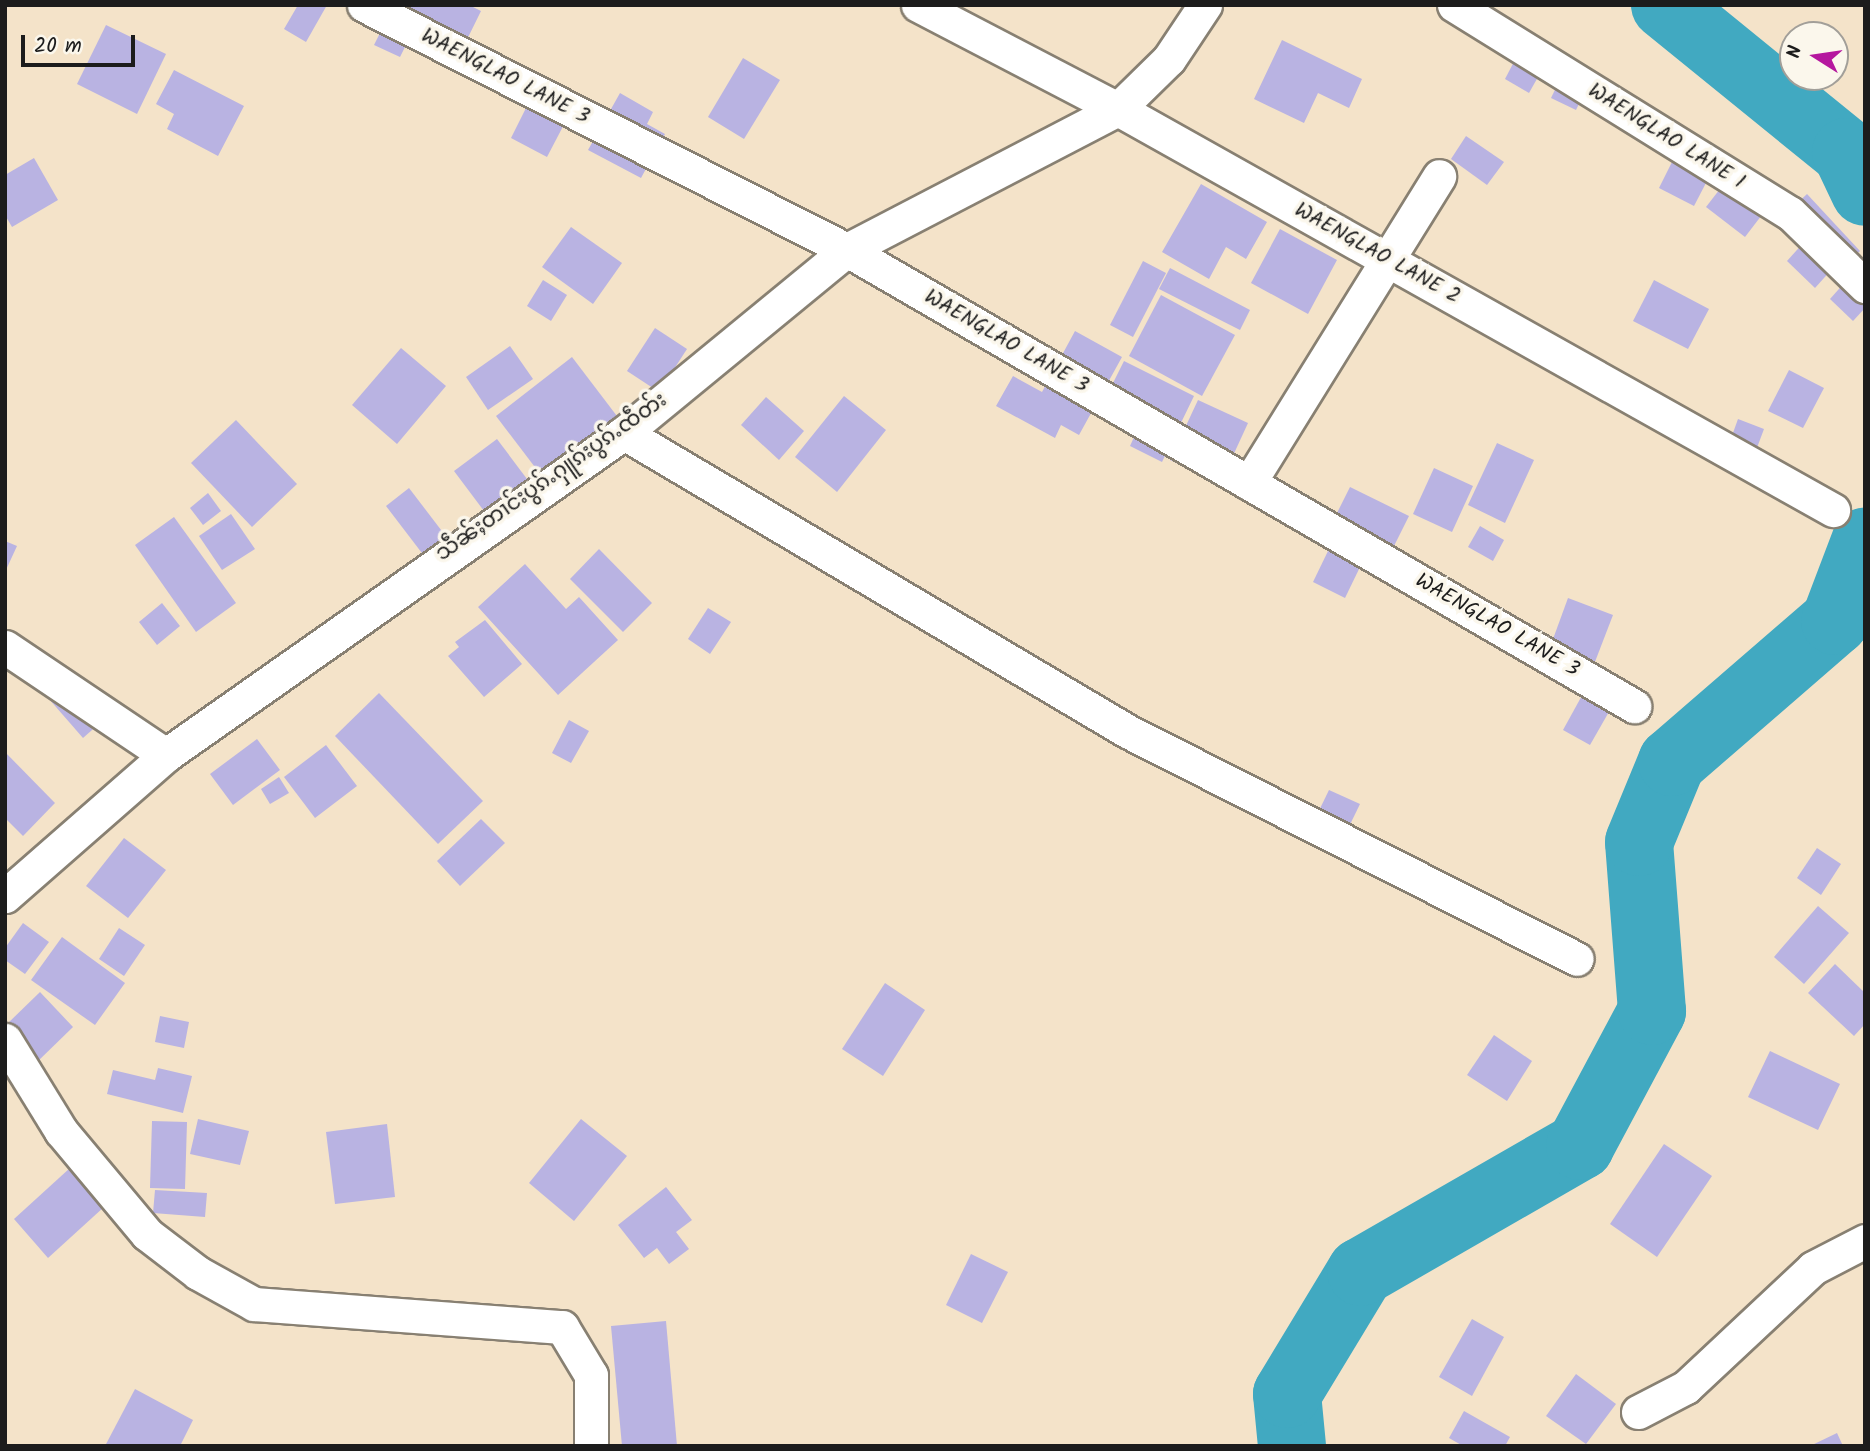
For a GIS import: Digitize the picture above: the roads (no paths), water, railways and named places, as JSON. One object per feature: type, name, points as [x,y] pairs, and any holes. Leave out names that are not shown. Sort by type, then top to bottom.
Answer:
[{"type":"street","name":"WAENGLAO LANE 3","points":[[364,5],[847,250],[1634,706]]},
{"type":"street","name":"WAENGLAO LANE 2","points":[[918,5],[1118,109],[1833,510]]},
{"type":"street","name":"သဵၼ်ႈတၢင်းပွၵ်ႉႁူၵ်းပွၵ်ႉၸဵတ်း","points":[[5,896],[166,755],[624,433],[847,250],[1118,109],[1169,59],[1205,5]]},
{"type":"street","name":"WAENGLAO LANE 1","points":[[1454,5],[1790,213],[1865,286]]},
{"type":"street","points":[[1249,483],[1389,261],[1439,176]]},
{"type":"street","points":[[624,433],[1127,731],[1577,959]]},
{"type":"street","points":[[5,647],[166,755]]},
{"type":"street","points":[[5,1040],[61,1131],[147,1234],[198,1273],[254,1304],[562,1327],[591,1375],[591,1446]]},
{"type":"street","points":[[1638,1412],[1686,1387],[1813,1268],[1865,1241]]},
{"type":"waterway","points":[[1665,5],[1846,152],[1865,192]]},
{"type":"waterway","points":[[1292,1446],[1287,1394],[1361,1272],[1580,1146],[1652,1011],[1639,842],[1672,762],[1835,621],[1865,542]]}]
